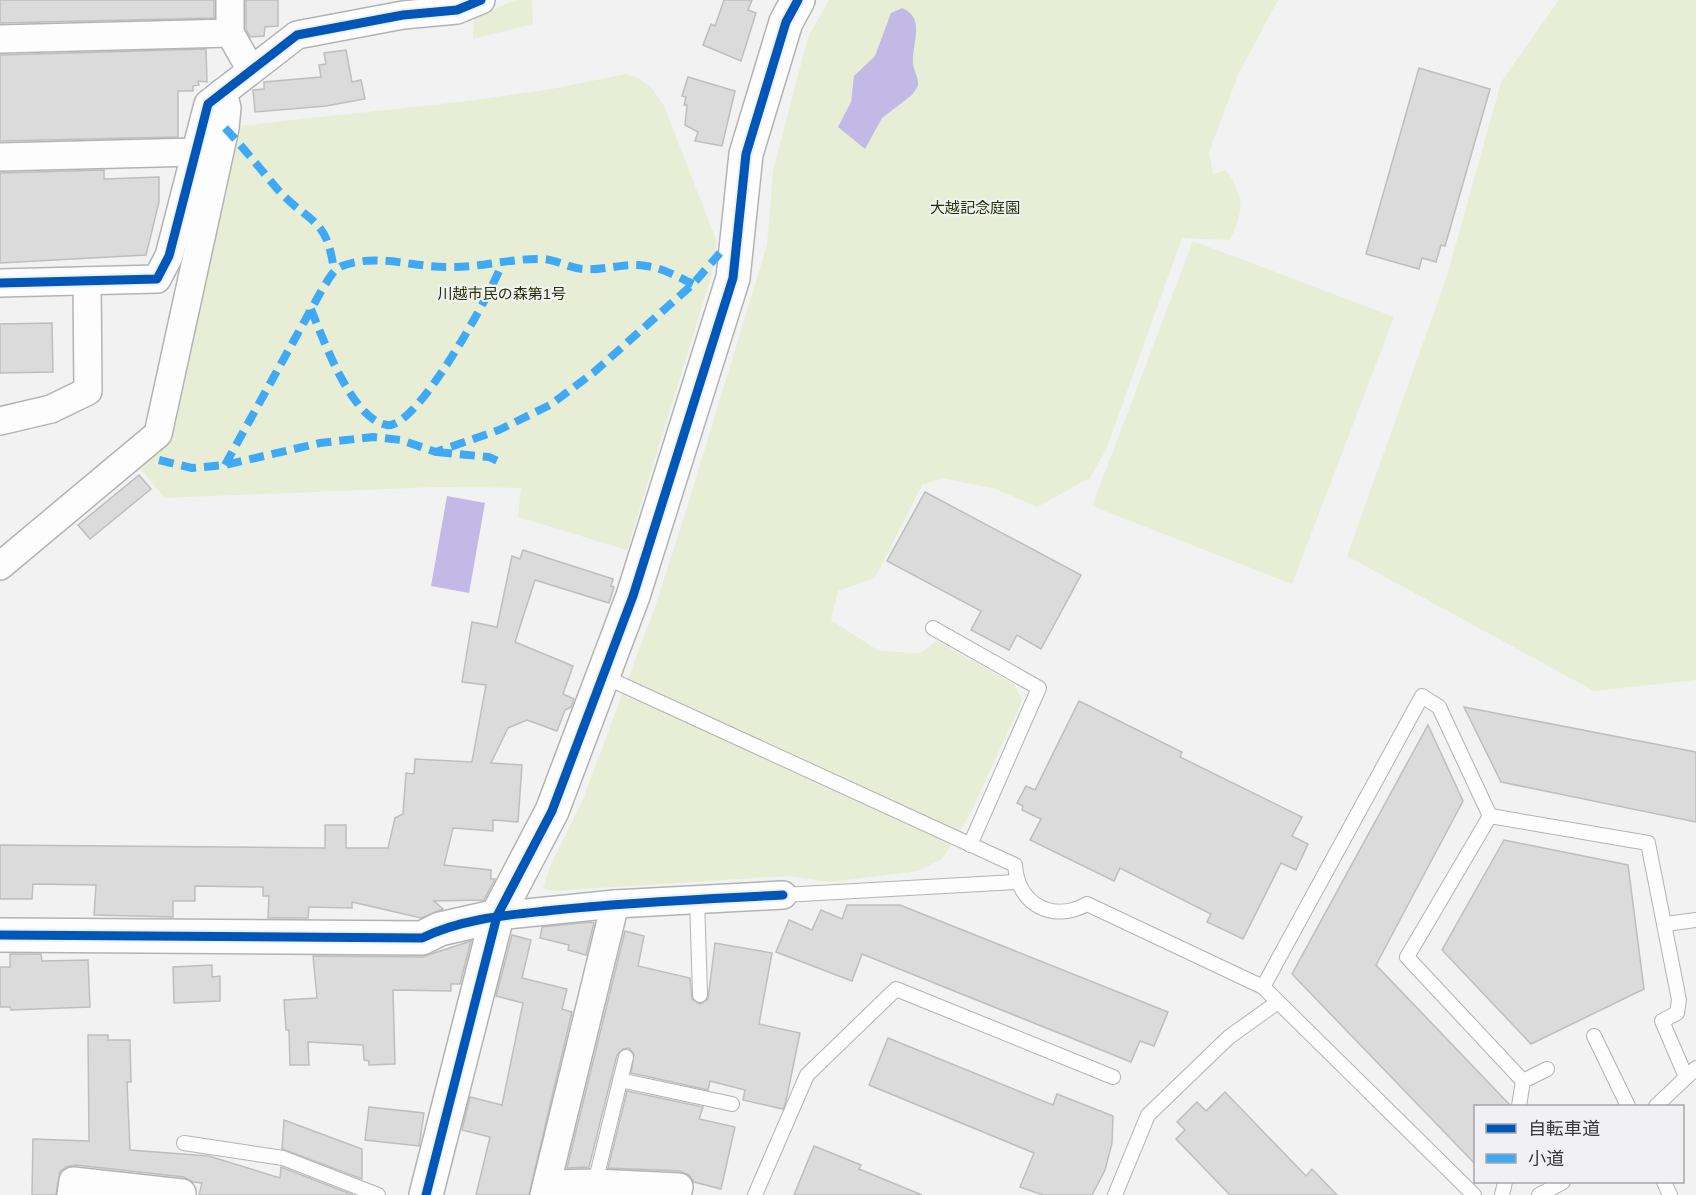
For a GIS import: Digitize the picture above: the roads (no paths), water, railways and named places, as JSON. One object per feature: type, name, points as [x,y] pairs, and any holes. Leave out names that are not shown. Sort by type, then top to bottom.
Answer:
[{"type":"street","points":[[230,0],[230,33],[251,70]]},
{"type":"street","points":[[0,283],[157,279],[169,256],[208,104],[297,35],[392,16],[457,10],[481,0]]},
{"type":"street","points":[[426,1195],[497,916],[552,811],[633,596],[733,278],[746,154],[786,22],[798,0]]},
{"type":"street","points":[[0,39],[230,33]]},
{"type":"street","points":[[0,566],[158,434],[225,128],[227,108],[223,92]]},
{"type":"street","points":[[0,157],[196,152]]},
{"type":"street","points":[[0,421],[51,408],[88,391],[87,281]]},
{"type":"street","points":[[0,935],[422,938],[440,929],[497,916],[615,904],[783,895]]},
{"type":"street","points":[[615,904],[545,1189],[595,1183],[679,1187],[677,1195]]},
{"type":"street","points":[[71,1195],[73,1181],[182,1193],[182,1195]]},
{"type":"lane","points":[[933,628],[1039,688],[969,845]]},
{"type":"lane","points":[[603,676],[1016,865],[1016,882],[1028,900],[1043,908],[1072,912],[1087,904],[1263,987],[1474,1195]]},
{"type":"lane","points":[[1263,987],[1422,696],[1439,707],[1490,816]]},
{"type":"lane","points":[[1490,816],[1648,843],[1666,924],[1679,1000],[1677,1013],[1662,1021],[1691,1072],[1658,1105]]},
{"type":"lane","points":[[1490,816],[1407,957],[1523,1081]]},
{"type":"lane","points":[[783,895],[1016,882]]},
{"type":"lane","points":[[697,899],[700,995]]},
{"type":"lane","points":[[1666,924],[1696,920]]},
{"type":"lane","points":[[755,1195],[807,1075],[896,989],[1113,1077]]},
{"type":"lane","points":[[1115,1195],[1148,1115],[1229,1037],[1278,1002]]},
{"type":"lane","points":[[1594,1036],[1627,1105]]},
{"type":"lane","points":[[595,1183],[626,1057]]},
{"type":"lane","points":[[1523,1081],[1547,1069]]},
{"type":"lane","points":[[620,1080],[732,1104]]},
{"type":"lane","points":[[1519,1105],[1523,1081]]},
{"type":"lane","points":[[184,1143],[283,1158],[378,1195]]},
{"type":"lane","points":[[1539,1195],[1561,1183]]},
{"type":"park label","name":"大越記念庭園","points":[[975,207]]},
{"type":"park label","name":"川越市民の森第1号","points":[[502,293]]}]
